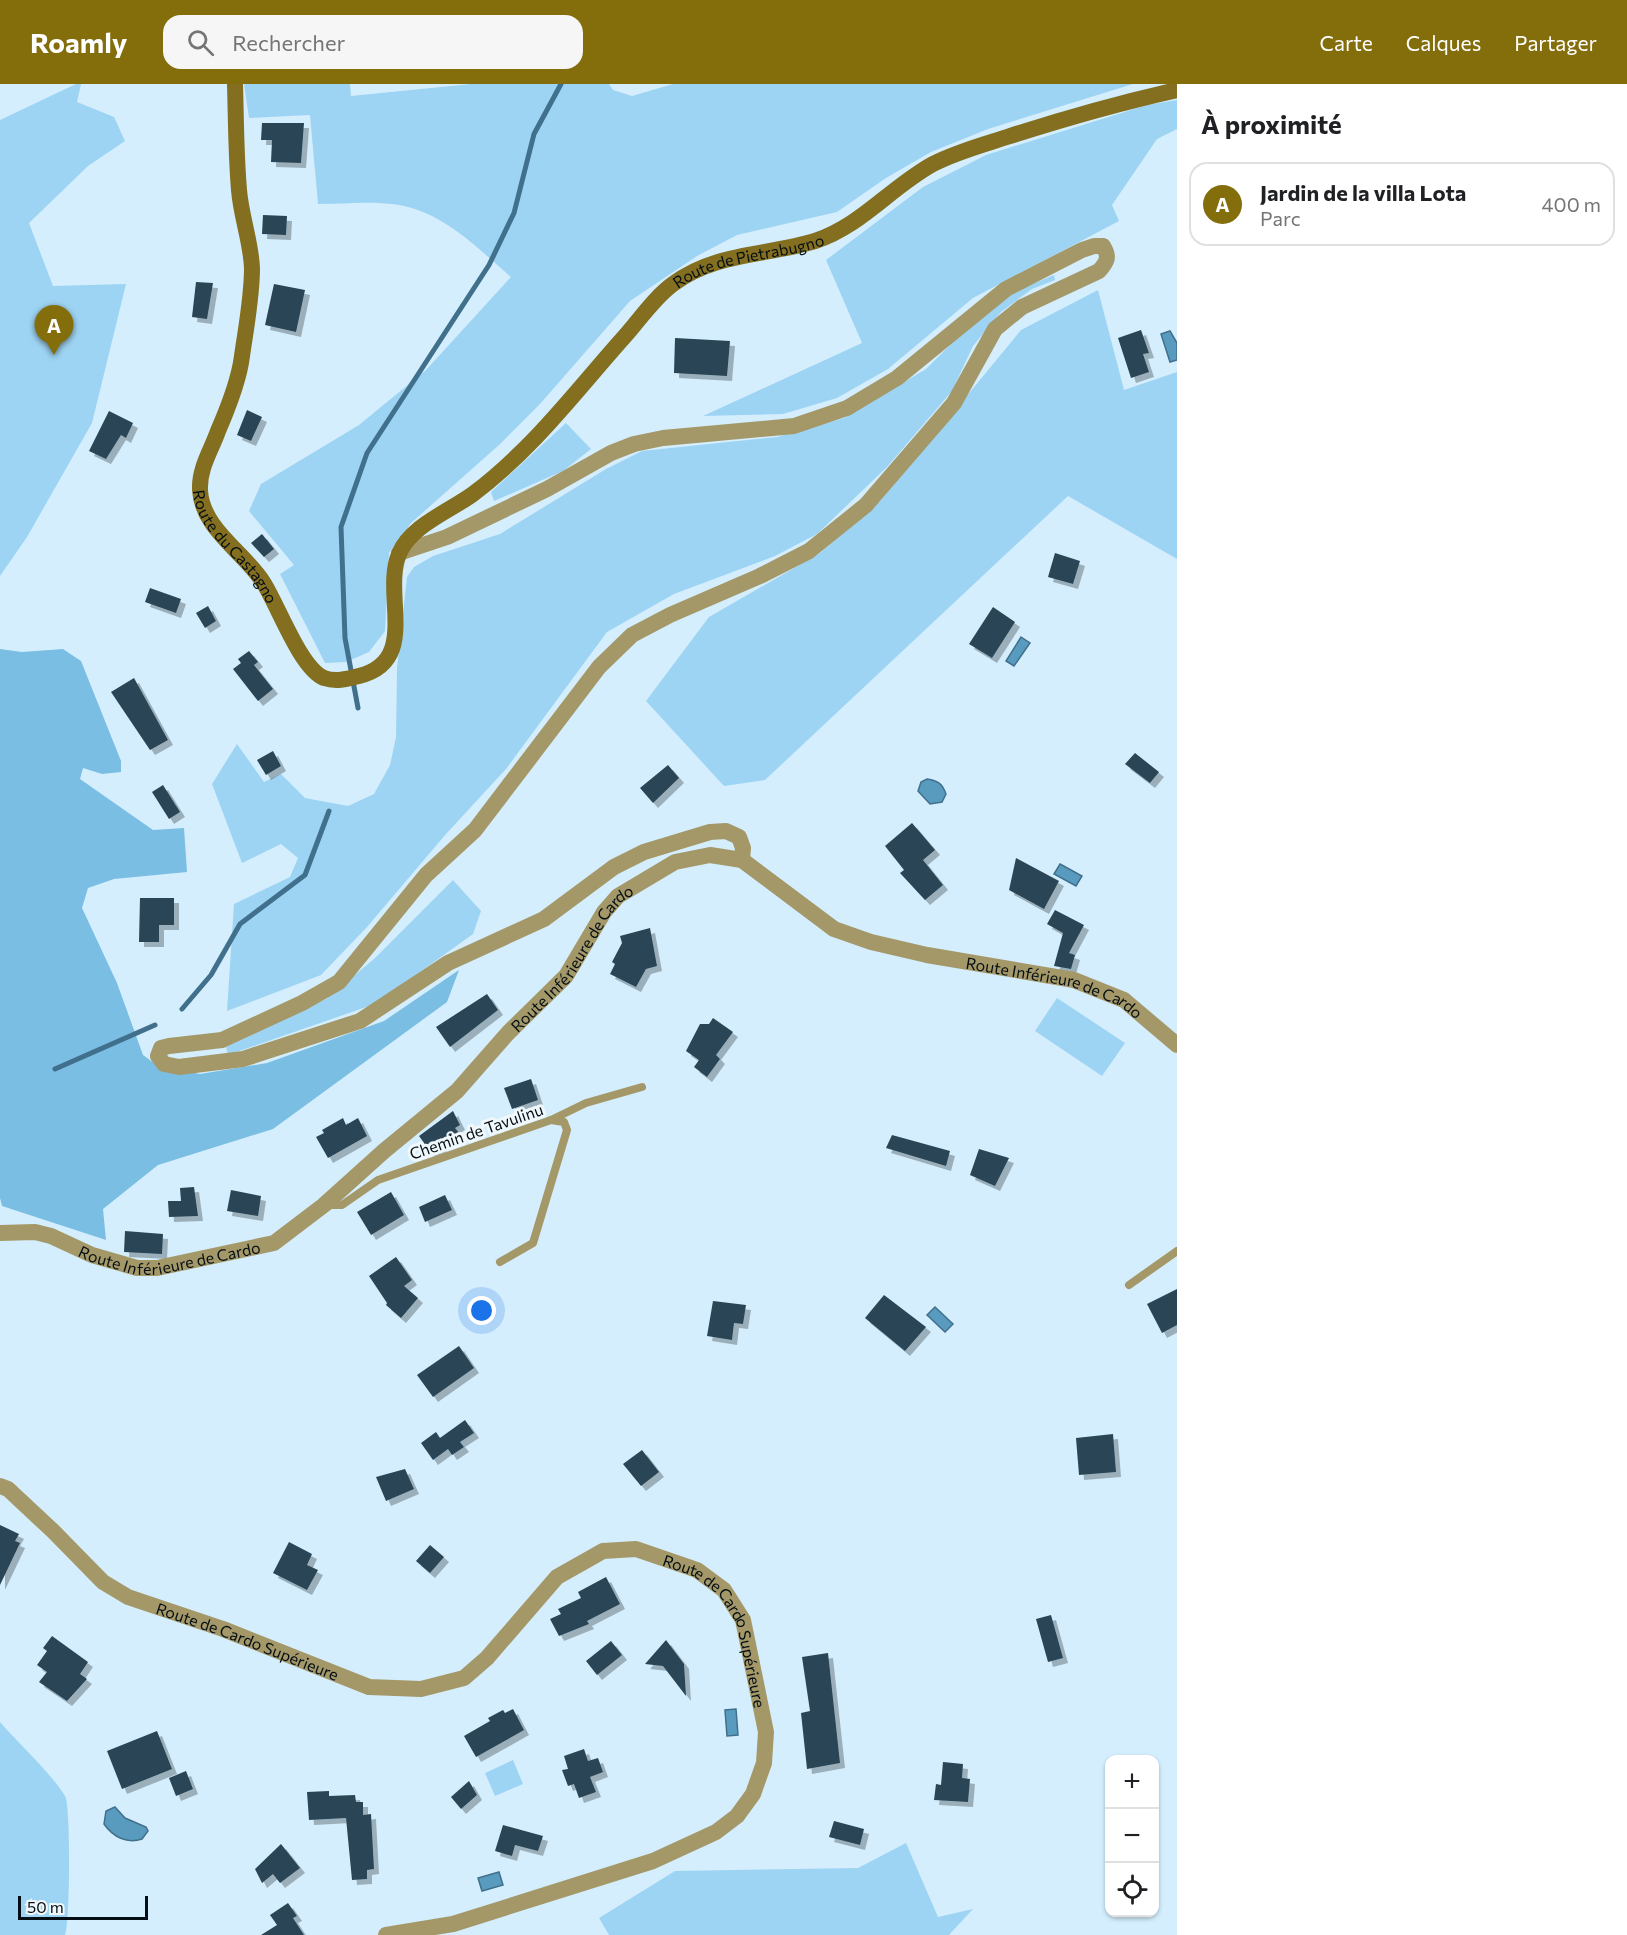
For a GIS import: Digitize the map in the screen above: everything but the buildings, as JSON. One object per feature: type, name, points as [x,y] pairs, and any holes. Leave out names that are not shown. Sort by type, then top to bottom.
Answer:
[{"type":"main road","name":"Route du Castagno","points":[[235,84],[239,193],[252,267],[242,363],[218,432],[204,462],[200,487],[203,507],[220,534],[254,568],[313,670],[323,678],[338,681],[371,673],[383,664],[396,643],[395,572],[399,553]]},
{"type":"main road","name":"Route de Pietrabugno","points":[[399,553],[412,536],[493,479],[552,424],[581,385],[669,287],[695,270],[724,258],[816,241],[853,224],[911,177],[938,162],[965,151],[1076,115],[1177,90]]},
{"type":"street","points":[[399,553],[447,537],[634,444],[663,438],[794,426],[847,408],[897,378],[1006,289],[1082,250],[1103,246],[1108,253],[1107,262],[1099,271],[1022,307],[995,329],[954,403],[866,505],[809,551],[632,635],[599,667],[475,830],[426,875],[339,982],[302,1003],[222,1040],[169,1046],[161,1048],[158,1056],[164,1064],[179,1067],[243,1059],[360,1021],[448,963],[544,919],[614,867],[644,852],[710,832],[726,831],[739,837],[743,848],[742,861]]},
{"type":"street","name":"Route Inférieure de Cardo","points":[[0,1233],[35,1232],[126,1267],[157,1268],[274,1243],[324,1205],[384,1150],[457,1091],[508,1033],[566,976],[604,912],[618,896],[675,862],[710,855],[742,861],[834,929],[871,942],[927,955],[1074,980],[1124,1000],[1177,1045]]},
{"type":"street","name":"Route de Cardo Supérieure","points":[[0,1486],[8,1489],[103,1582],[128,1597],[223,1629],[369,1687],[422,1689],[464,1678],[488,1658],[557,1577],[603,1551],[636,1550],[697,1570],[724,1590],[743,1620],[766,1732],[764,1763],[753,1794],[737,1816],[716,1832],[653,1862],[453,1924],[386,1935]]},
{"type":"lane","name":"Chemin de Tavulinu","points":[[324,1205],[342,1205],[378,1180],[551,1120],[586,1103],[642,1087]]},
{"type":"lane","points":[[500,1262],[533,1243],[567,1130],[564,1122],[551,1120]]},
{"type":"lane","points":[[1129,1285],[1177,1251]]},
{"type":"shaded area","points":[[76,84],[81,84],[77,102],[114,117],[125,141],[88,166],[29,223],[53,286],[126,284],[92,423],[27,537],[0,576],[0,120]]},
{"type":"shaded area","points":[[244,84],[350,84],[351,96],[471,84],[609,84],[613,90],[632,96],[673,84],[1133,84],[988,129],[931,152],[886,178],[837,212],[737,235],[697,256],[630,301],[540,404],[499,445],[411,523],[389,553],[385,631],[369,652],[346,662],[325,663],[280,574],[294,565],[249,511],[261,484],[359,425],[426,370],[511,277],[458,232],[423,212],[385,203],[318,204],[310,115],[249,118]]},
{"type":"shaded area","points":[[1177,100],[1177,129],[1157,139],[1112,205],[1119,221],[973,298],[888,369],[837,398],[783,414],[703,416],[862,343],[826,260],[923,187],[986,155],[1147,105]]},
{"type":"shaded area","points":[[1054,275],[1055,280],[1032,289],[1001,312],[973,346],[952,391],[887,467],[817,534],[775,556],[674,594],[607,632],[506,769],[446,834],[367,927],[321,975],[227,1011],[234,904],[290,877],[298,858],[281,844],[242,863],[212,784],[237,744],[264,782],[281,774],[305,798],[348,806],[374,794],[390,765],[396,737],[397,668],[407,577],[414,567],[433,556],[500,534],[606,469],[642,451],[777,437],[844,418],[926,369],[975,320],[1008,294]]},
{"type":"shaded area","points":[[1098,290],[1124,390],[1177,372],[1177,559],[1068,496],[765,780],[724,786],[646,701],[709,617],[820,553],[881,500],[1021,330]]},
{"type":"shaded area","points":[[1170,331],[1177,343],[1177,360],[1170,362],[1161,334]]},
{"type":"shaded area","points":[[566,423],[591,449],[563,471],[494,501],[491,492]]},
{"type":"shaded area","points":[[1021,637],[1030,643],[1014,666],[1006,661]]},
{"type":"shaded area","points":[[0,649],[22,652],[63,649],[81,661],[121,761],[121,772],[102,774],[83,768],[80,779],[153,830],[184,828],[187,872],[114,879],[88,888],[82,908],[117,983],[143,1055],[158,1066],[200,1074],[267,1063],[384,1021],[459,970],[447,1002],[273,1129],[158,1165],[103,1209],[106,1240],[2,1206],[0,1198]]},
{"type":"shaded area","points":[[927,779],[943,787],[946,794],[942,802],[930,804],[918,791],[921,782]]},
{"type":"shaded area","points":[[1060,864],[1082,876],[1076,886],[1054,874]]},
{"type":"shaded area","points":[[453,880],[481,911],[473,934],[375,1004],[228,1055],[226,1047],[326,999],[374,959]]},
{"type":"shaded area","points":[[1057,998],[1125,1043],[1102,1076],[1035,1031]]},
{"type":"shaded area","points":[[935,1307],[953,1324],[945,1332],[927,1315]]},
{"type":"shaded area","points":[[736,1709],[738,1735],[727,1736],[725,1710]]},
{"type":"shaded area","points":[[0,1722],[43,1768],[65,1796],[69,1864],[65,1935],[0,1935]]},
{"type":"shaded area","points":[[513,1760],[523,1784],[495,1796],[485,1773]]},
{"type":"shaded area","points":[[115,1807],[125,1818],[146,1827],[148,1831],[142,1839],[126,1840],[116,1836],[108,1829],[104,1824],[106,1811]]},
{"type":"shaded area","points":[[906,1843],[938,1917],[973,1909],[949,1935],[609,1935],[599,1918],[675,1871],[858,1868]]},
{"type":"shaded area","points":[[499,1872],[503,1885],[482,1891],[478,1878]]},
{"type":"waterway","points":[[358,708],[345,638],[341,527],[367,453],[489,265],[514,213],[534,134],[561,84]]},
{"type":"waterway","points":[[182,1009],[211,975],[240,924],[305,875],[329,811]]},
{"type":"waterway","points":[[55,1069],[155,1025]]},
{"type":"place","name":"Jardin de la villa Lota","points":[[54,355]]}]
